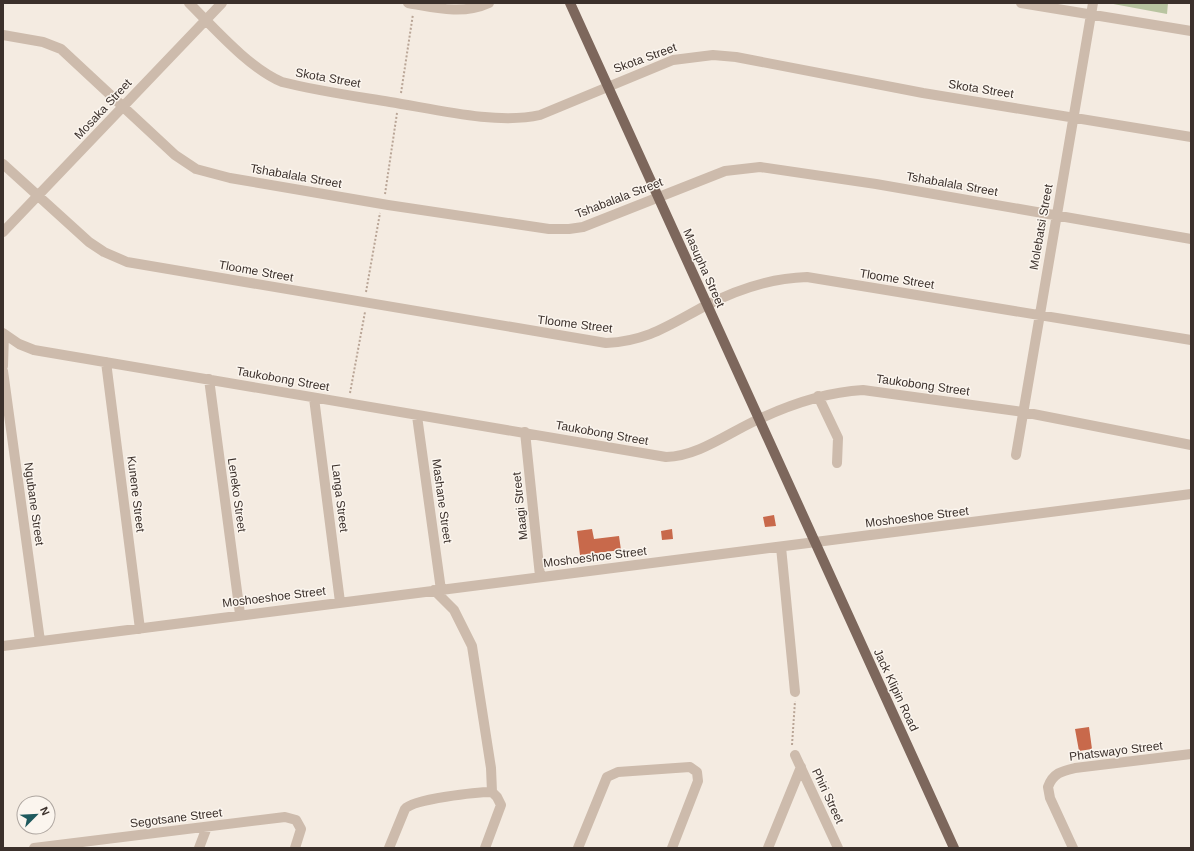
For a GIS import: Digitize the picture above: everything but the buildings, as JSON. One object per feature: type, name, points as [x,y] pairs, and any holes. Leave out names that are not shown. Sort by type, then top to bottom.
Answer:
[{"type":"main road","name":"Masupha Street","points":[[570,3],[814,543]]},
{"type":"main road","name":"Jack Klipin Road","points":[[814,543],[954,848]]},
{"type":"street","name":"Skota Street","points":[[189,3],[255,67],[270,77],[282,82],[434,109],[509,120],[524,119],[554,111],[607,86],[673,60],[713,55],[736,57],[923,93],[1191,137]]},
{"type":"street","name":"Mosaka Street","points":[[3,232],[205,19],[222,3]]},
{"type":"street","points":[[408,3],[457,11],[469,10],[489,3]]},
{"type":"street","points":[[1021,3],[1191,31]]},
{"type":"street","name":"Molebatsi Street","points":[[1016,455],[1093,3]]},
{"type":"street","name":"Tshabalala Street","points":[[3,35],[48,43],[61,49],[166,148],[196,168],[230,178],[388,205],[549,229],[569,230],[596,223],[726,171],[760,167],[1057,215],[1191,239]]},
{"type":"street","name":"Tloome Street","points":[[3,164],[89,242],[104,252],[127,262],[606,343],[627,342],[645,337],[667,328],[707,306],[759,284],[788,278],[806,277],[1191,340]]},
{"type":"street","points":[[3,366],[4,333]]},
{"type":"street","name":"Taukobong Street","points":[[4,333],[26,348],[417,416],[525,432],[666,457],[695,451],[758,419],[818,396],[839,391],[863,390],[1023,412],[1191,445]]},
{"type":"street","name":"Kunene Street","points":[[106,362],[140,628]]},
{"type":"street","name":"Ngubane Street","points":[[3,371],[40,641]]},
{"type":"street","name":"Leneko Street","points":[[209,379],[240,614]]},
{"type":"street","points":[[818,396],[838,438],[837,464]]},
{"type":"street","name":"Langa Street","points":[[314,398],[340,602]]},
{"type":"street","name":"Mashane Street","points":[[417,416],[437,590]]},
{"type":"street","name":"Maagi Street","points":[[525,432],[540,576]]},
{"type":"street","name":"Moshoeshoe Street","points":[[3,646],[240,614],[814,543],[1191,494]]},
{"type":"street","points":[[781,547],[795,692]]},
{"type":"street","points":[[437,590],[454,610],[472,646],[492,768],[492,792]]},
{"type":"street","name":"Phatswayo Street","points":[[1073,848],[1050,798],[1048,787],[1055,775],[1060,771],[1191,754]]},
{"type":"street","name":"Phiri Street","points":[[795,755],[838,848]]},
{"type":"street","points":[[578,848],[607,777],[618,772],[682,767],[694,769],[697,772],[698,781],[672,848]]},
{"type":"street","points":[[768,848],[801,767]]},
{"type":"street","points":[[389,848],[404,810],[408,806],[420,802],[492,792],[498,797],[501,805],[485,848]]},
{"type":"street","name":"Segotsane Street","points":[[34,848],[285,817],[296,820],[300,824],[301,829],[296,845]]},
{"type":"street","points":[[199,848],[207,827]]},
{"type":"path","points":[[795,692],[792,745],[795,755]]},
{"type":"green space","points":[[1108,3],[1168,3],[1167,14]]}]
